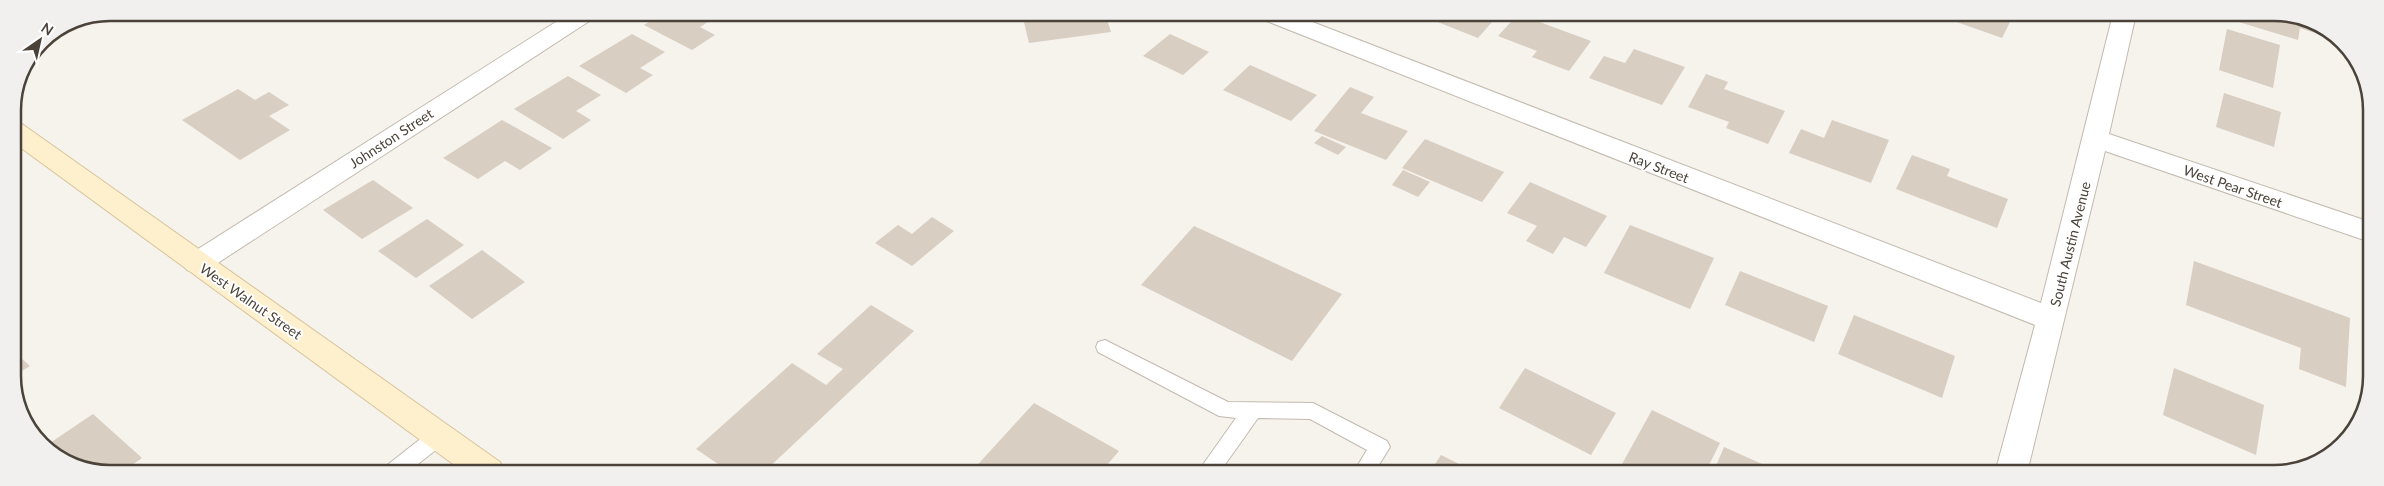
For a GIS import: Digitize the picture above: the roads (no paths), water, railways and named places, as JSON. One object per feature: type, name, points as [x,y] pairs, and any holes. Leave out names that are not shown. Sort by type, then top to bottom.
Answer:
[{"type":"street","name":"Johnston Street","points":[[196,263],[574,21]]},
{"type":"street","name":"Ray Street","points":[[1285,21],[2052,319]]},
{"type":"street","name":"South Austin Avenue","points":[[2012,465],[2052,319],[2123,21]]},
{"type":"street","name":"West Walnut Street","points":[[21,136],[480,465]]},
{"type":"street","name":"West Pear Street","points":[[2096,140],[2363,230]]},
{"type":"lane","points":[[1105,347],[1226,410],[1313,411],[1380,447],[1368,465]]},
{"type":"lane","points":[[1212,465],[1253,410]]},
{"type":"lane","points":[[402,465],[440,435]]}]
